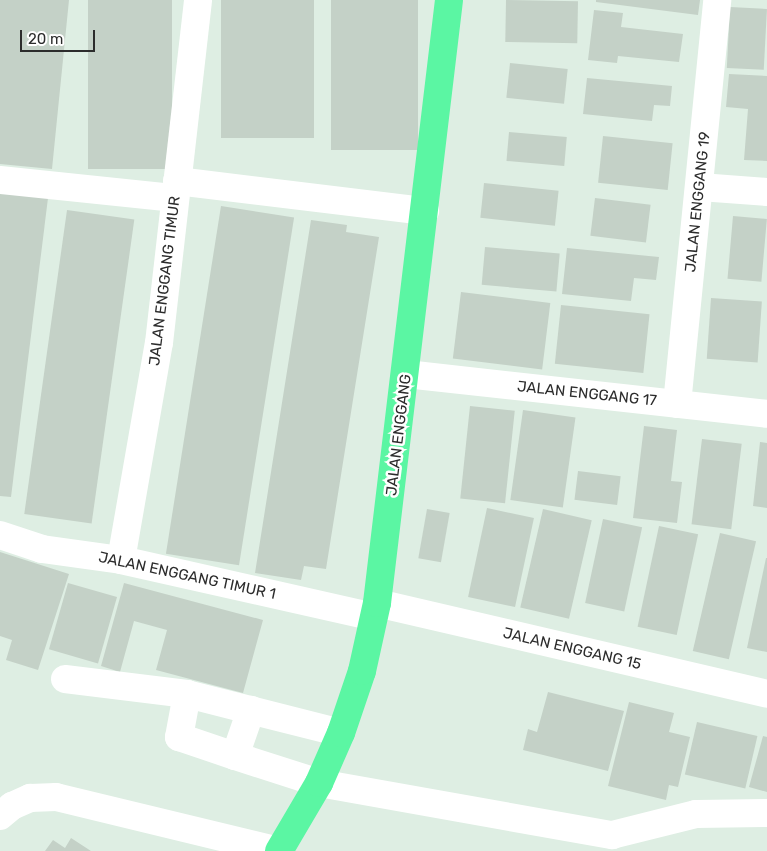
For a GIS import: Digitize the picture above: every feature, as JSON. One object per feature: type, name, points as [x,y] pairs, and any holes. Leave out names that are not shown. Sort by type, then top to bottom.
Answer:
[{"type":"main road","name":"JALAN ENGGANG","points":[[279,851],[319,783],[341,733],[362,671],[376,610],[426,211],[449,0]]},
{"type":"street","name":"JALAN ENGGANG TIMUR","points":[[122,560],[160,343],[198,0]]},
{"type":"street","name":"JALAN ENGGANG 19","points":[[677,404],[700,187],[717,0]]},
{"type":"street","points":[[0,180],[176,190],[426,211]]},
{"type":"street","points":[[700,187],[767,192]]},
{"type":"street","name":"JALAN ENGGANG 17","points":[[406,374],[767,414]]},
{"type":"street","name":"JALAN ENGGANG TIMUR 1","points":[[0,535],[42,548],[122,560],[376,610]]},
{"type":"street","name":"JALAN ENGGANG 15","points":[[376,610],[767,694]]},
{"type":"street","points":[[65,679],[187,694],[341,733]]},
{"type":"street","points":[[187,694],[179,736],[319,783],[612,835],[696,814],[767,813]]},
{"type":"street","points":[[235,756],[251,710]]},
{"type":"street","points":[[0,816],[12,806],[30,798],[56,797],[279,851]]},
{"type":"building","points":[[0,0],[69,0],[52,169],[0,164]]},
{"type":"building","points":[[88,0],[172,0],[172,169],[88,169]]},
{"type":"building","points":[[221,0],[314,0],[314,138],[221,138]]},
{"type":"building","points":[[331,0],[418,0],[418,150],[331,150]]},
{"type":"building","points":[[506,0],[578,1],[577,43],[505,42]]},
{"type":"building","points":[[596,0],[700,0],[698,15],[596,2]]},
{"type":"building","points":[[730,7],[767,9],[764,70],[727,68]]},
{"type":"building","points":[[594,10],[623,13],[621,27],[683,34],[679,62],[618,56],[617,63],[588,60]]},
{"type":"building","points":[[510,63],[568,69],[564,104],[506,98]]},
{"type":"building","points":[[729,74],[767,76],[767,161],[744,160],[748,109],[726,107]]},
{"type":"building","points":[[587,78],[672,86],[670,106],[654,105],[652,121],[583,114]]},
{"type":"building","points":[[509,132],[567,137],[564,166],[506,161]]},
{"type":"building","points":[[603,136],[673,143],[668,190],[598,183]]},
{"type":"building","points":[[484,183],[559,191],[555,226],[480,218]]},
{"type":"building","points":[[0,192],[48,198],[11,497],[0,496]]},
{"type":"building","points":[[595,198],[651,205],[646,243],[590,236]]},
{"type":"building","points":[[221,206],[294,218],[239,565],[166,554]]},
{"type":"building","points":[[67,210],[134,219],[92,523],[24,514]]},
{"type":"building","points":[[733,216],[767,219],[761,282],[728,279]]},
{"type":"building","points":[[311,220],[347,225],[346,232],[379,237],[326,569],[304,566],[301,580],[255,573]]},
{"type":"building","points":[[485,247],[560,254],[556,291],[482,285]]},
{"type":"building","points":[[567,248],[659,257],[656,280],[634,278],[631,301],[562,294]]},
{"type":"building","points":[[461,292],[550,303],[542,369],[453,359]]},
{"type":"building","points":[[711,298],[762,302],[758,362],[707,359]]},
{"type":"building","points":[[561,305],[650,314],[643,373],[555,364]]},
{"type":"building","points":[[470,406],[515,411],[505,503],[460,498]]},
{"type":"building","points":[[523,410],[575,417],[563,507],[510,500]]},
{"type":"building","points":[[644,426],[677,430],[671,481],[682,482],[677,523],[633,518]]},
{"type":"building","points":[[702,439],[742,444],[731,529],[692,524]]},
{"type":"building","points":[[760,442],[767,443],[767,508],[753,506]]},
{"type":"building","points":[[578,471],[621,476],[617,505],[574,500]]},
{"type":"building","points":[[487,508],[534,518],[515,607],[468,597]]},
{"type":"building","points":[[427,509],[450,513],[441,562],[418,558]]},
{"type":"building","points":[[543,509],[592,520],[569,619],[520,607]]},
{"type":"building","points":[[603,519],[642,527],[624,611],[585,603]]},
{"type":"building","points":[[659,526],[698,534],[677,635],[638,627]]},
{"type":"building","points":[[720,533],[756,541],[729,659],[693,651]]},
{"type":"building","points":[[0,552],[69,574],[38,670],[6,660],[12,640],[0,636]]},
{"type":"building","points":[[767,558],[767,652],[747,648]]},
{"type":"building","points":[[68,583],[117,597],[98,663],[49,649]]},
{"type":"building","points":[[124,583],[263,620],[243,693],[156,670],[167,630],[134,621],[120,672],[101,666]]},
{"type":"building","points":[[548,692],[624,711],[608,771],[523,750],[528,729],[537,732]]},
{"type":"building","points":[[629,702],[674,713],[669,732],[690,737],[678,787],[669,785],[666,800],[608,786]]},
{"type":"building","points":[[697,722],[757,736],[745,789],[685,775]]},
{"type":"building","points":[[763,736],[767,737],[767,792],[749,787]]},
{"type":"building","points":[[71,838],[91,851],[45,851],[53,840],[65,848]]}]
